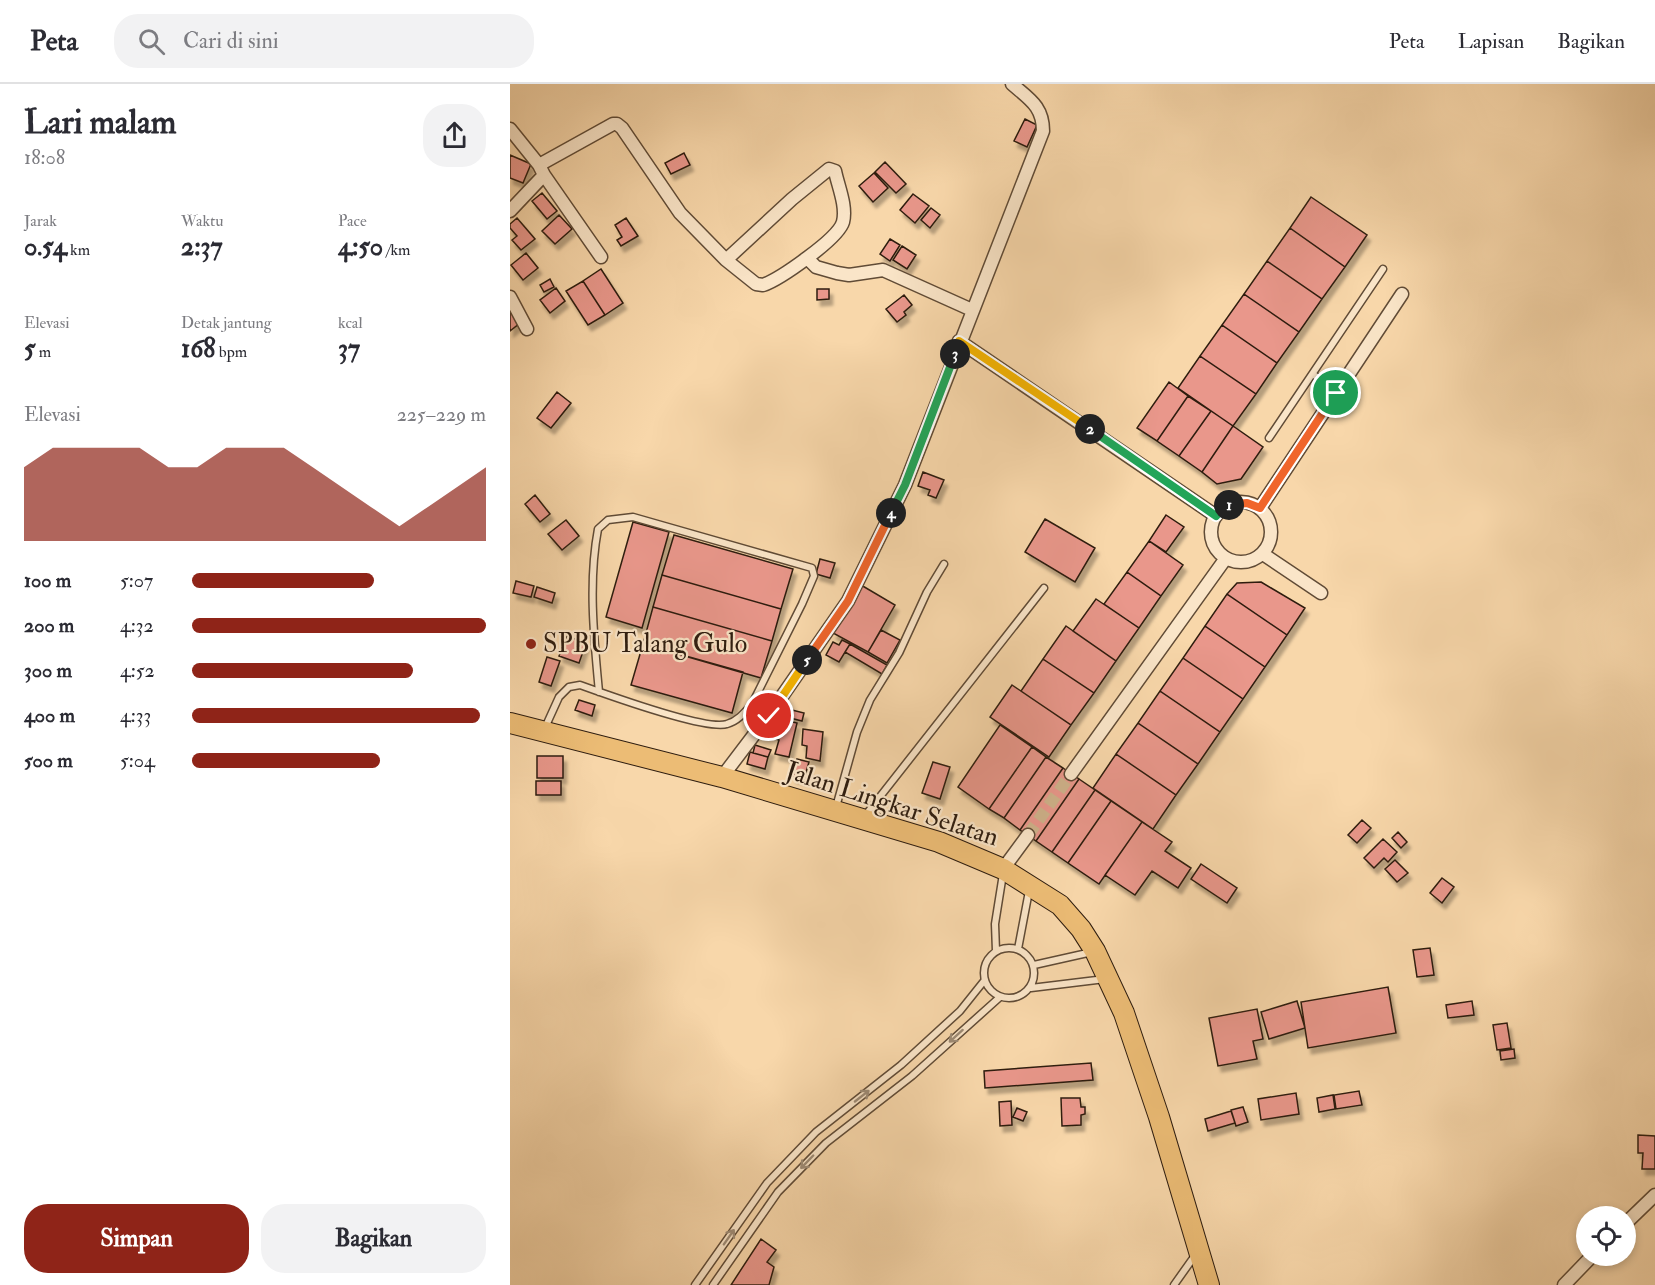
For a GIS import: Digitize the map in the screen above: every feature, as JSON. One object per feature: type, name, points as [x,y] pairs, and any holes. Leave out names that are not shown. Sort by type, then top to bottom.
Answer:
[{"type":"highway","name":"Jalan Lingkar Selatan","points":[[510,723],[722,777],[939,842],[1004,869],[1060,905],[1081,929],[1095,951],[1124,1013],[1159,1117],[1209,1285]]},
{"type":"street","points":[[722,777],[769,716],[848,601],[905,485],[959,341],[1043,131],[1043,118],[1038,109],[1032,100],[1012,84]]},
{"type":"street","points":[[510,211],[541,170],[613,124],[617,124],[680,213],[726,260],[756,284],[763,285],[807,258],[839,230],[844,210],[835,171],[829,169],[792,199],[726,260]]},
{"type":"street","points":[[510,129],[601,257]]},
{"type":"street","points":[[807,258],[816,267],[849,275],[883,270],[972,310]]},
{"type":"street","points":[[1260,508],[1402,294]]},
{"type":"street","points":[[510,297],[527,329]]},
{"type":"street","points":[[959,341],[1216,516]]},
{"type":"street","points":[[1247,503],[1260,508],[1268,517],[1271,527],[1270,541],[1263,554],[1252,561],[1239,562],[1226,558],[1215,547],[1211,536],[1216,516],[1223,508],[1233,504],[1247,503]]},
{"type":"street","points":[[1263,554],[1321,593]]},
{"type":"street","points":[[1071,774],[1226,558]]},
{"type":"street","points":[[1004,869],[1028,835]]},
{"type":"street","points":[[1636,1213],[1655,1195]]},
{"type":"street","points":[[1564,1285],[1582,1266]]},
{"type":"lane","points":[[1269,438],[1383,269]]},
{"type":"lane","points":[[1312,374],[1336,393]]},
{"type":"lane","points":[[543,732],[559,697],[569,687],[580,686],[599,692],[713,725],[726,724],[739,717],[752,704],[802,604],[814,576],[812,568],[633,517],[608,520],[598,529],[594,574],[599,692]]},
{"type":"lane","points":[[835,811],[856,732],[870,700],[899,653],[927,592],[944,564]]},
{"type":"lane","points":[[862,820],[1044,588]]},
{"type":"lane","points":[[996,951],[995,924],[1004,869]]},
{"type":"lane","points":[[1018,949],[1030,885]]},
{"type":"lane","points":[[1007,947],[1018,949],[1028,956],[1034,965],[1035,977],[1031,987],[1022,995],[1011,999],[1000,997],[990,991],[984,981],[983,969],[988,958],[996,951],[1007,947]]},
{"type":"lane","points":[[1034,965],[1095,951]]},
{"type":"lane","points":[[1031,987],[1109,979]]},
{"type":"lane","points":[[696,1285],[767,1183],[816,1132],[901,1065],[960,1011],[984,981]]},
{"type":"lane","points":[[713,1285],[778,1192],[826,1143],[912,1076],[1000,997]]},
{"type":"lane","points":[[1174,1285],[1199,1249]]},
{"type":"building","points":[[1025,119],[1037,125],[1027,147],[1014,141]]},
{"type":"building","points":[[684,153],[690,165],[671,174],[665,163]]},
{"type":"building","points":[[510,155],[531,164],[523,183],[510,178]]},
{"type":"building","points":[[885,162],[906,184],[896,193],[875,172]]},
{"type":"building","points":[[874,173],[888,188],[873,202],[859,186]]},
{"type":"building","points":[[542,193],[557,211],[547,219],[532,201]]},
{"type":"building","points":[[913,194],[929,206],[915,223],[900,210]]},
{"type":"building","points":[[1311,197],[1367,235],[1345,267],[1290,228]]},
{"type":"building","points":[[931,208],[940,215],[930,228],[921,220]]},
{"type":"building","points":[[559,215],[572,229],[555,244],[542,231]]},
{"type":"building","points":[[517,218],[535,239],[521,250],[512,240],[517,236],[510,228],[510,224]]},
{"type":"building","points":[[626,218],[638,236],[621,246],[617,240],[622,237],[615,225]]},
{"type":"building","points":[[1290,228],[1345,267],[1322,299],[1267,261]]},
{"type":"building","points":[[890,239],[900,245],[890,261],[880,254]]},
{"type":"building","points":[[902,246],[916,255],[907,269],[893,260]]},
{"type":"building","points":[[526,253],[538,268],[523,280],[511,265]]},
{"type":"building","points":[[1267,261],[1322,299],[1299,332],[1244,294]]},
{"type":"building","points":[[601,269],[623,303],[605,315],[583,281]]},
{"type":"building","points":[[550,279],[554,287],[544,292],[540,285]]},
{"type":"building","points":[[583,281],[605,315],[588,325],[566,291]]},
{"type":"building","points":[[556,288],[565,301],[550,313],[540,300]]},
{"type":"building","points":[[817,289],[829,289],[829,299],[817,300]]},
{"type":"building","points":[[1244,294],[1299,332],[1277,363],[1222,325]]},
{"type":"building","points":[[904,295],[912,305],[904,312],[906,315],[897,322],[886,309]]},
{"type":"building","points":[[512,312],[520,323],[510,331],[510,314]]},
{"type":"building","points":[[1222,325],[1277,363],[1256,394],[1200,356]]},
{"type":"building","points":[[1200,356],[1256,394],[1233,426],[1178,388]]},
{"type":"building","points":[[1169,382],[1188,396],[1157,441],[1137,428]]},
{"type":"building","points":[[557,392],[571,403],[551,428],[537,418]]},
{"type":"building","points":[[1188,396],[1211,411],[1179,456],[1157,441]]},
{"type":"building","points":[[1211,411],[1233,426],[1202,472],[1179,456]]},
{"type":"building","points":[[1233,426],[1263,447],[1241,479],[1217,484],[1202,472]]},
{"type":"building","points":[[923,472],[944,480],[936,498],[928,495],[930,490],[918,486]]},
{"type":"building","points":[[535,495],[550,514],[540,522],[525,504]]},
{"type":"building","points":[[1166,515],[1184,527],[1166,552],[1149,541]]},
{"type":"building","points":[[1045,519],[1095,548],[1075,582],[1025,552]]},
{"type":"building","points":[[566,520],[579,536],[562,550],[548,534]]},
{"type":"building","points":[[633,522],[669,532],[642,628],[606,617]]},
{"type":"building","points":[[674,535],[793,569],[781,609],[662,575]]},
{"type":"building","points":[[1149,541],[1183,565],[1161,596],[1127,572]]},
{"type":"building","points":[[820,559],[835,563],[830,578],[816,574]]},
{"type":"building","points":[[1127,572],[1161,596],[1139,628],[1104,604]]},
{"type":"building","points":[[662,575],[781,609],[772,641],[653,607]]},
{"type":"building","points":[[516,581],[534,586],[531,597],[513,593]]},
{"type":"building","points":[[1261,582],[1305,608],[1287,635],[1227,594],[1237,583]]},
{"type":"building","points":[[861,585],[895,605],[868,652],[833,633]]},
{"type":"building","points":[[537,587],[555,593],[552,603],[534,597]]},
{"type":"building","points":[[1227,594],[1287,635],[1265,667],[1205,626]]},
{"type":"building","points":[[1096,599],[1139,628],[1116,661],[1073,631]]},
{"type":"building","points":[[653,607],[772,641],[761,678],[643,644]]},
{"type":"building","points":[[1066,626],[1116,661],[1094,693],[1043,659]]},
{"type":"building","points":[[1205,626],[1265,667],[1243,699],[1183,658]]},
{"type":"building","points":[[881,630],[900,640],[887,663],[868,652]]},
{"type":"building","points":[[567,636],[586,643],[579,663],[559,656]]},
{"type":"building","points":[[842,640],[850,644],[839,662],[826,655],[833,642],[839,645]]},
{"type":"building","points":[[643,644],[743,672],[732,713],[631,685]]},
{"type":"building","points":[[850,644],[887,665],[882,674],[845,652]]},
{"type":"building","points":[[547,657],[560,661],[551,686],[539,682]]},
{"type":"building","points":[[1183,658],[1243,699],[1220,732],[1160,691]]},
{"type":"building","points":[[1043,659],[1094,693],[1071,725],[1021,691]]},
{"type":"building","points":[[1012,685],[1071,725],[1049,757],[990,717]]},
{"type":"building","points":[[1160,691],[1220,732],[1198,764],[1138,723]]},
{"type":"building","points":[[579,700],[595,705],[592,716],[575,710]]},
{"type":"building","points":[[788,709],[804,713],[802,721],[786,717]]},
{"type":"building","points":[[776,718],[797,723],[789,757],[775,754],[779,740],[776,739],[778,734],[772,733]]},
{"type":"building","points":[[1138,723],[1198,764],[1176,795],[1116,754]]},
{"type":"building","points":[[1000,725],[1032,747],[989,809],[958,787]]},
{"type":"building","points":[[803,729],[823,732],[820,761],[806,758],[807,746],[802,745]]},
{"type":"building","points":[[755,745],[771,750],[768,757],[753,753]]},
{"type":"building","points":[[1032,747],[1046,757],[1004,818],[989,809]]},
{"type":"building","points":[[750,752],[768,757],[765,769],[747,764]]},
{"type":"building","points":[[1116,754],[1176,795],[1153,829],[1093,788]]},
{"type":"building","points":[[537,756],[563,756],[563,778],[537,778]]},
{"type":"building","points":[[1046,757],[1063,768],[1020,830],[1004,818]]},
{"type":"building","points":[[797,759],[809,762],[804,779],[793,777]]},
{"type":"building","points":[[933,762],[950,767],[940,799],[922,793]]},
{"type":"building","points":[[1063,768],[1079,779],[1036,841],[1020,830]]},
{"type":"building","points":[[1079,779],[1095,790],[1052,852],[1036,841]]},
{"type":"building","points":[[536,781],[561,781],[561,795],[536,795]]},
{"type":"building","points":[[1095,790],[1111,801],[1068,863],[1052,852]]},
{"type":"building","points":[[1111,801],[1142,822],[1099,884],[1068,863]]},
{"type":"building","points":[[1362,820],[1371,828],[1357,843],[1348,835]]},
{"type":"building","points":[[1142,822],[1172,842],[1165,851],[1191,868],[1178,888],[1152,871],[1135,895],[1105,875]]},
{"type":"building","points":[[1398,832],[1407,842],[1401,848],[1392,838]]},
{"type":"building","points":[[1383,839],[1397,852],[1388,862],[1384,858],[1374,868],[1364,858]]},
{"type":"building","points":[[1395,860],[1408,873],[1397,882],[1385,869]]},
{"type":"building","points":[[1201,864],[1237,888],[1227,903],[1191,879]]},
{"type":"building","points":[[1442,878],[1454,887],[1442,903],[1430,893]]},
{"type":"building","points":[[1430,948],[1434,975],[1417,977],[1413,950]]},
{"type":"building","points":[[1388,987],[1396,1033],[1308,1048],[1301,1002]]},
{"type":"building","points":[[1297,1001],[1305,1028],[1269,1039],[1261,1012]]},
{"type":"building","points":[[1472,1001],[1474,1015],[1448,1018],[1446,1005]]},
{"type":"building","points":[[1257,1009],[1263,1039],[1253,1041],[1257,1059],[1218,1066],[1209,1018]]},
{"type":"building","points":[[1507,1023],[1511,1048],[1497,1050],[1493,1025]]},
{"type":"building","points":[[1514,1049],[1515,1058],[1501,1060],[1500,1051]]},
{"type":"building","points":[[1091,1063],[1093,1080],[985,1088],[984,1071]]},
{"type":"building","points":[[1359,1091],[1362,1105],[1336,1109],[1334,1095]]},
{"type":"building","points":[[1296,1093],[1299,1114],[1261,1120],[1258,1099]]},
{"type":"building","points":[[1333,1095],[1335,1109],[1319,1112],[1317,1098]]},
{"type":"building","points":[[1061,1098],[1080,1098],[1081,1107],[1085,1107],[1085,1114],[1081,1115],[1081,1125],[1062,1126]]},
{"type":"building","points":[[1011,1101],[1012,1125],[1000,1126],[999,1102]]},
{"type":"building","points":[[1243,1107],[1248,1122],[1236,1126],[1231,1110]]},
{"type":"building","points":[[1017,1108],[1027,1112],[1023,1121],[1013,1117]]},
{"type":"building","points":[[1231,1111],[1235,1123],[1208,1131],[1205,1119]]},
{"type":"building","points":[[1638,1135],[1655,1136],[1655,1169],[1642,1169],[1643,1153],[1638,1153]]},
{"type":"building","points":[[761,1239],[776,1250],[767,1262],[774,1267],[769,1285],[731,1285]]},
{"type":"tunnel","points":[[1028,835],[1071,774]]},
{"type":"place","name":"SPBU Talang Gulo","points":[[531,644]]},
{"type":"route","points":[[769,716],[848,601],[905,485],[959,341],[1174,485],[1216,516],[1223,508],[1233,504],[1247,503],[1260,508],[1336,393]]}]
